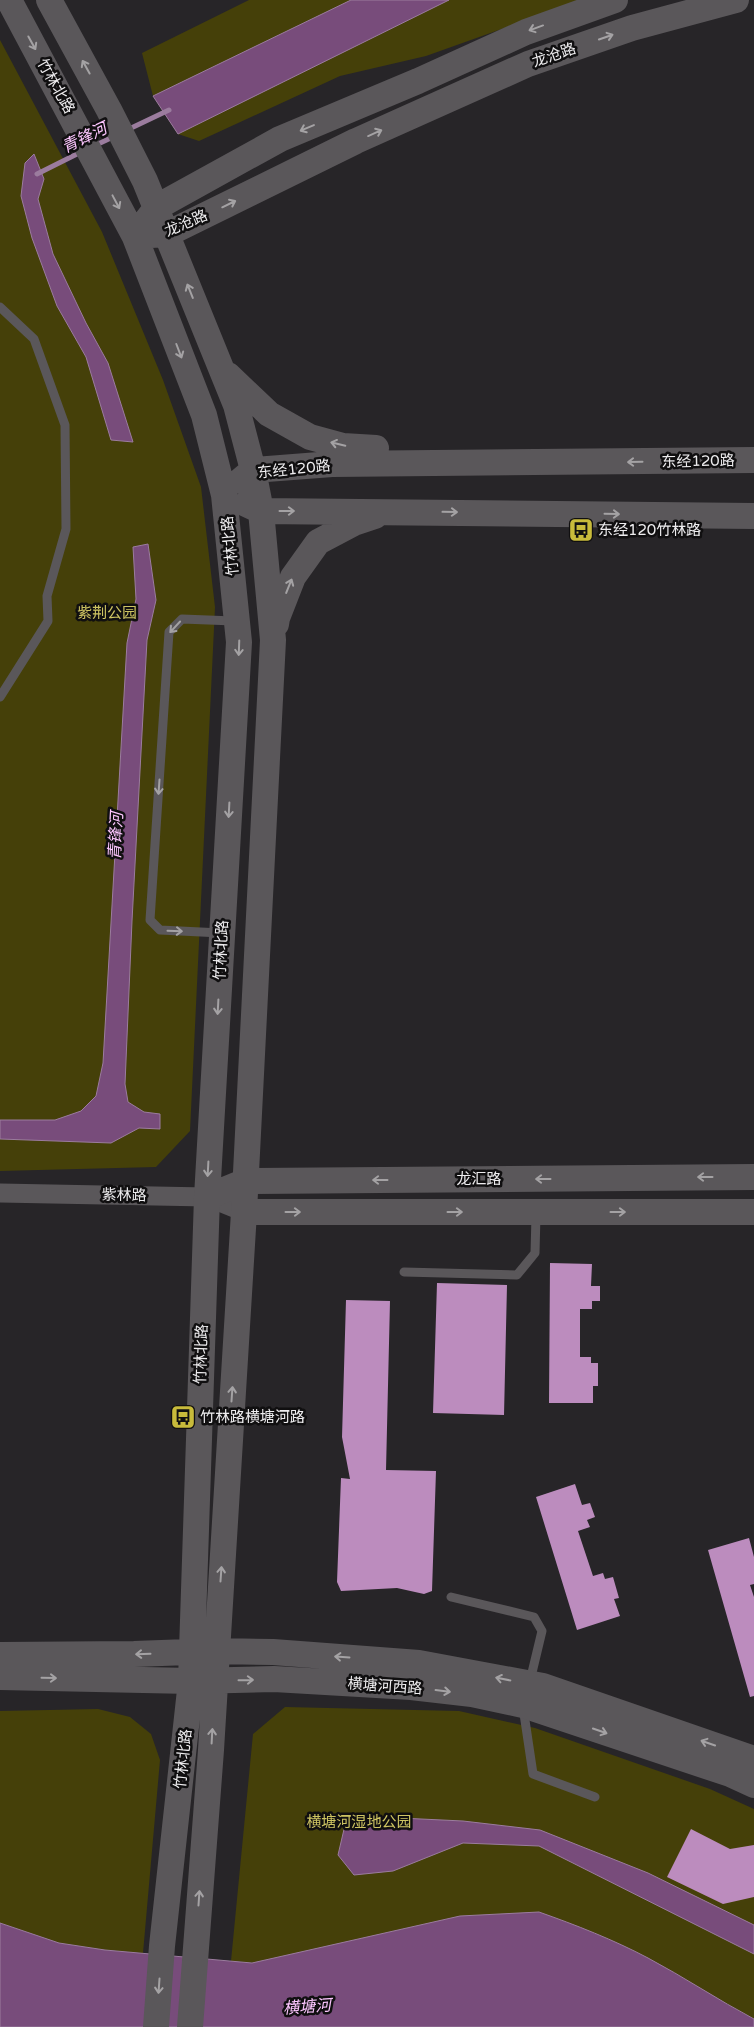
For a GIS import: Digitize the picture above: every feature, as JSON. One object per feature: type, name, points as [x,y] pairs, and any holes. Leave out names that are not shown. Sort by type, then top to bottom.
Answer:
[{"type":"main road","name":"竹林北路","points":[[9,0],[135,237],[204,415],[224,495],[239,642],[207,1197],[204,1651],[196,1947],[190,2027]]},
{"type":"main road","name":"竹林北路","points":[[49,0],[109,110],[157,207],[236,405],[253,470],[261,511],[273,640],[246,1181],[204,1651]]},
{"type":"main road","name":"龙沧路","points":[[135,237],[157,207],[280,139],[418,81],[526,32],[615,0]]},
{"type":"main road","name":"龙沧路","points":[[135,237],[167,234],[356,141],[528,64],[632,28],[736,0]]},
{"type":"main road","points":[[221,369],[268,414],[310,437],[343,446],[578,463]]},
{"type":"main road","name":"东经120路","points":[[224,495],[253,470],[332,464],[754,460]]},
{"type":"main road","points":[[224,495],[261,511],[754,516]]},
{"type":"main road","points":[[269,720],[277,618],[293,578],[318,542],[354,523],[389,512]]},
{"type":"main road","name":"龙汇路","points":[[207,1197],[246,1181],[754,1177]]},
{"type":"main road","points":[[244,1212],[754,1212]]},
{"type":"main road","name":"横塘河西路","points":[[0,1656],[204,1651],[273,1652],[419,1663],[526,1694],[754,1785]]},
{"type":"main road","name":"横塘河西路","points":[[0,1677],[203,1681],[274,1679],[411,1687],[472,1694],[526,1694],[543,1686],[754,1759]]},
{"type":"main road","name":"竹林北路","points":[[156,2027],[162,1946],[203,1681]]},
{"type":"street","name":"紫林路","points":[[0,1193],[207,1197],[244,1212]]},
{"type":"lane","points":[[0,307],[34,338],[65,426],[66,529],[47,596],[48,621],[0,697]]},
{"type":"lane","points":[[222,933],[160,930],[150,920],[169,632],[182,619],[237,621]]},
{"type":"lane","points":[[404,1272],[517,1274],[535,1253],[536,1212]]},
{"type":"lane","points":[[451,1597],[534,1617],[542,1630],[526,1694],[533,1774],[595,1798]]},
{"type":"green space","points":[[249,0],[583,0],[426,56],[340,76],[199,141],[178,134],[153,96],[142,53]]},
{"type":"green space","name":"紫荆公园","points":[[0,40],[102,232],[163,380],[201,487],[215,607],[190,1131],[156,1167],[0,1171]]},
{"type":"green space","name":"横塘河湿地公园","points":[[285,1707],[459,1711],[535,1728],[710,1789],[754,1809],[754,2019],[721,2001],[231,1961],[253,1734]]},
{"type":"green space","points":[[98,1709],[130,1717],[151,1734],[160,1760],[143,1953],[105,1950],[59,1943],[0,1923],[0,1711]]},
{"type":"water","points":[[351,0],[449,0],[178,134],[153,96]]},
{"type":"water","points":[[34,154],[44,179],[38,199],[53,254],[86,323],[108,363],[133,442],[111,440],[86,357],[57,306],[32,238],[21,196],[25,163]]},
{"type":"water","points":[[148,544],[156,600],[147,640],[125,1084],[128,1102],[144,1112],[160,1114],[160,1129],[139,1128],[111,1143],[0,1139],[0,1120],[55,1120],[81,1111],[96,1096],[103,1063],[127,643],[136,599],[133,547]]},
{"type":"water","points":[[379,1817],[463,1821],[540,1830],[648,1873],[754,1925],[754,1954],[539,1846],[463,1843],[393,1871],[354,1875],[338,1855],[345,1825]]},
{"type":"water","name":"横塘河","points":[[539,1912],[595,1933],[648,1958],[754,2019],[754,2027],[0,2027],[0,1923],[59,1943],[105,1950],[252,1963],[460,1916]]},
{"type":"building","points":[[550,1263],[592,1264],[591,1286],[600,1286],[600,1301],[592,1301],[592,1309],[580,1309],[580,1357],[591,1357],[591,1363],[598,1363],[598,1386],[593,1386],[593,1403],[549,1403]]},
{"type":"building","points":[[437,1283],[507,1285],[504,1415],[433,1413]]},
{"type":"building","points":[[346,1300],[390,1301],[386,1470],[436,1471],[432,1591],[424,1594],[397,1588],[341,1591],[337,1582],[341,1478],[350,1479],[342,1437]]},
{"type":"building","points":[[575,1484],[582,1505],[590,1503],[595,1517],[587,1520],[590,1527],[578,1531],[593,1576],[603,1573],[605,1579],[613,1577],[619,1598],[614,1599],[620,1616],[577,1630],[536,1497]]},
{"type":"building","points":[[749,1538],[754,1557],[754,1584],[750,1585],[754,1597],[754,1696],[750,1697],[708,1550]]},
{"type":"building","points":[[691,1829],[730,1849],[754,1845],[754,1897],[723,1904],[667,1877]]},
{"type":"waterway","name":"青锋河","points":[[127,130],[169,110]]},
{"type":"waterway","name":"青锋河","points":[[96,145],[115,136]]},
{"type":"waterway","name":"青锋河","points":[[37,174],[81,152]]},
{"type":"place","name":"东经120竹林路","points":[[581,530]]},
{"type":"place","name":"竹林路横塘河路","points":[[183,1417]]}]
